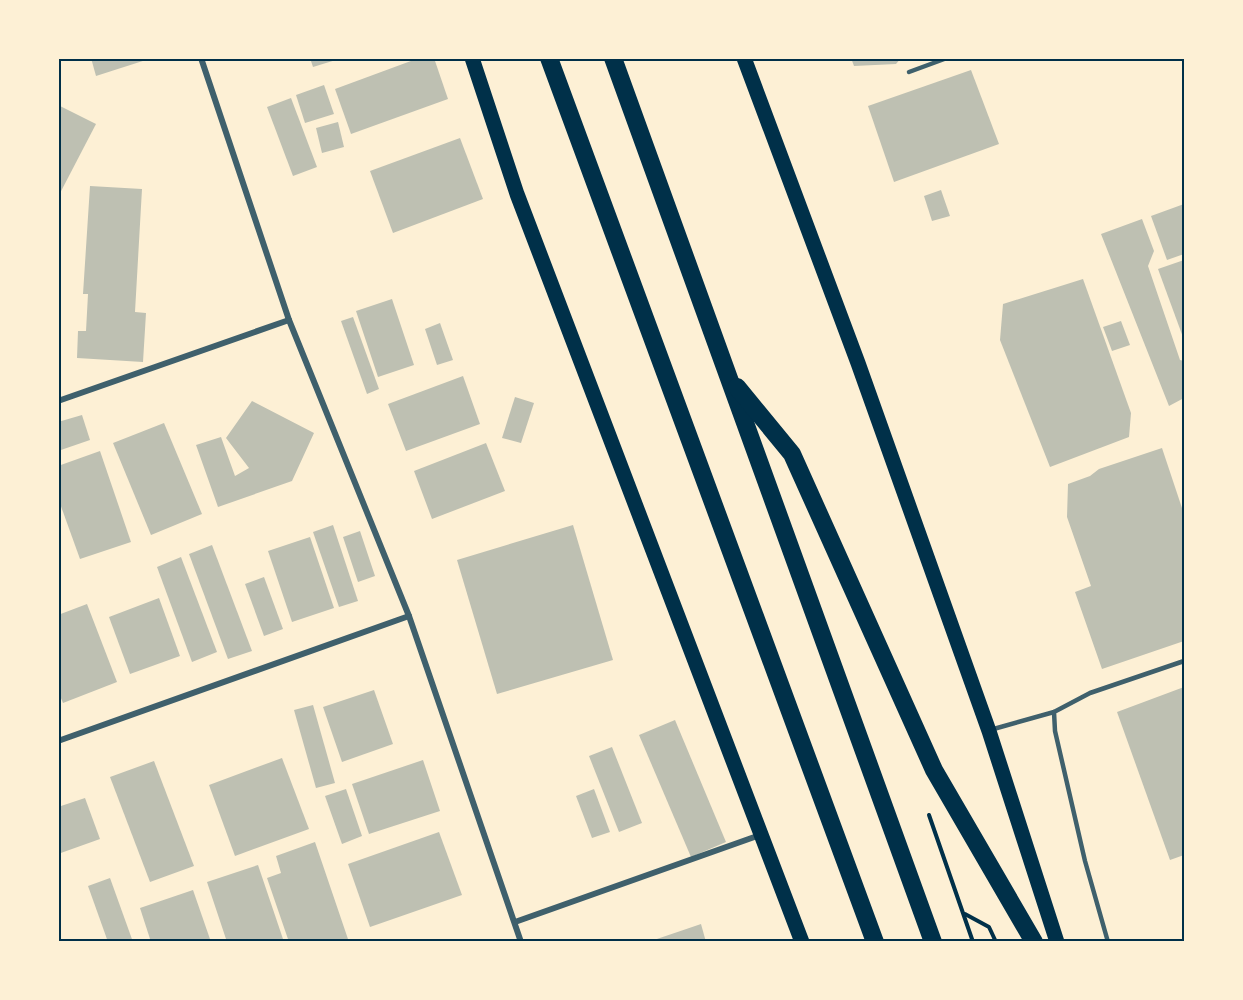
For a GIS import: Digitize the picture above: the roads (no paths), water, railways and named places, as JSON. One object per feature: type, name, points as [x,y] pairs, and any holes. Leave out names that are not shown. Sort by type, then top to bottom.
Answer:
[{"type":"highway","points":[[549,58],[875,942]]},
{"type":"highway","points":[[613,58],[933,942]]},
{"type":"highway","points":[[729,377],[792,454],[934,770],[1034,942]]},
{"type":"main road","points":[[472,58],[521,205],[802,942]]},
{"type":"main road","points":[[744,58],[858,363],[989,731],[1057,942]]},
{"type":"street","points":[[201,58],[289,320],[409,616],[521,942]]},
{"type":"street","points":[[58,401],[289,320]]},
{"type":"street","points":[[58,741],[409,616]]},
{"type":"street","points":[[515,922],[760,834]]},
{"type":"lane","points":[[909,72],[947,58]]},
{"type":"lane","points":[[989,731],[1054,712],[1090,693],[1185,661]]},
{"type":"lane","points":[[1054,712],[1055,731],[1085,861],[1108,942]]}]
